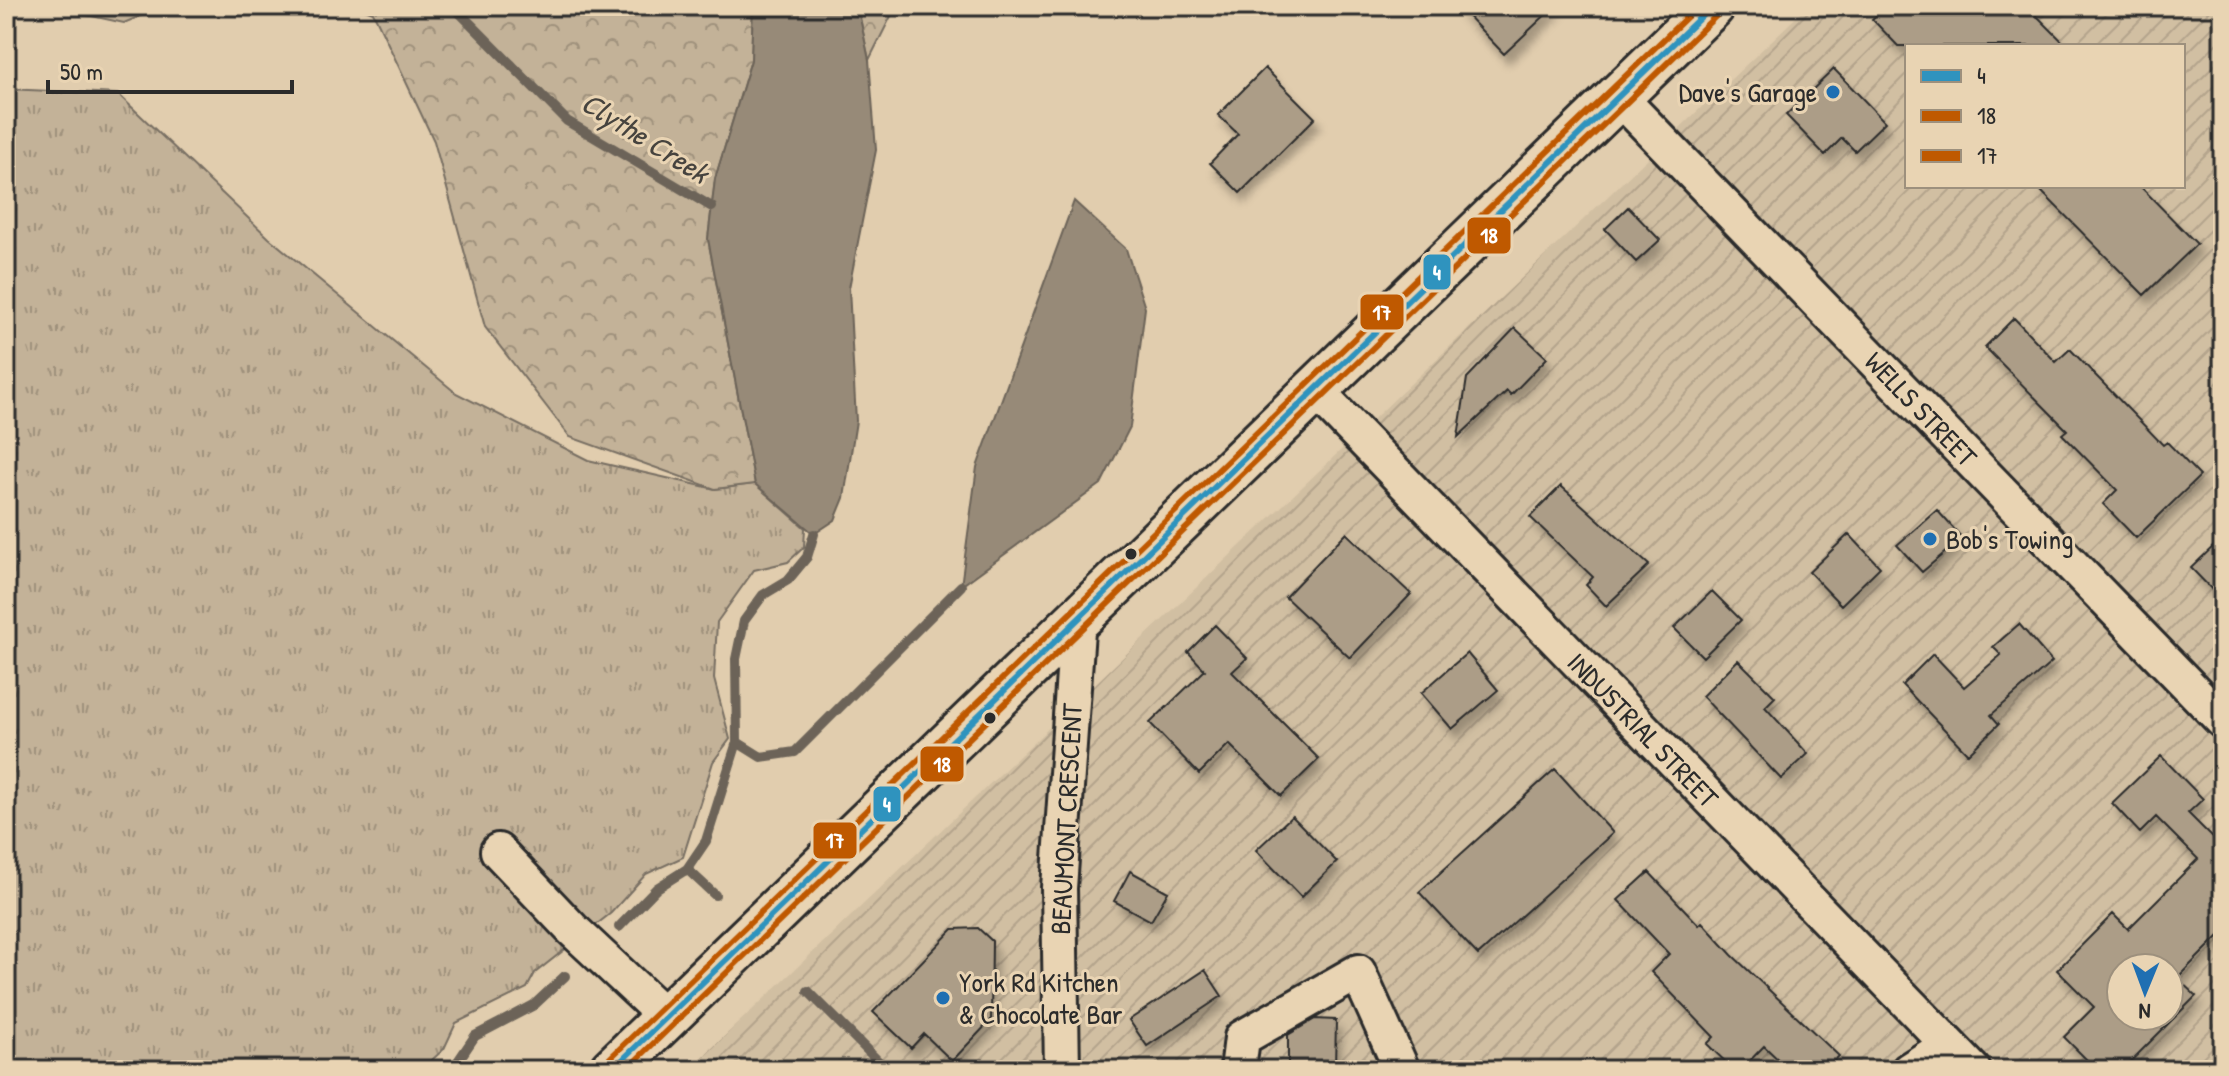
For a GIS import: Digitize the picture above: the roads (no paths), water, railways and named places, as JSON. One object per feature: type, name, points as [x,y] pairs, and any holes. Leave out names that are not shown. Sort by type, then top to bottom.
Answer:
[{"type":"main road","points":[[612,1070],[1712,6]]},
{"type":"street","name":"WELLS STREET","points":[[1619,97],[2223,721]]},
{"type":"street","name":"INDUSTRIAL STREET","points":[[1314,389],[1973,1070]]},
{"type":"street","name":"BEAUMONT CRESCENT","points":[[1062,1070],[1059,888],[1078,616]]},
{"type":"street","points":[[498,851],[572,929],[666,1017]]},
{"type":"street","points":[[1235,1070],[1242,1038],[1358,972],[1402,1070]]},
{"type":"street","points":[[1909,1070],[1948,1045]]},
{"type":"waterway","name":"Clythe Creek","points":[[453,6],[567,121],[712,207]]},
{"type":"waterway","name":"Clythe Creek","points":[[619,927],[657,888],[687,869],[706,841],[737,742],[736,659],[744,621],[763,595],[788,580],[807,557],[814,534]]},
{"type":"waterway","points":[[737,742],[761,757],[795,752],[961,586]]},
{"type":"waterway","points":[[687,869],[715,895]]},
{"type":"waterway","name":"Clythe Creek","points":[[452,1070],[475,1036],[534,1005],[565,976]]},
{"type":"waterway","points":[[808,991],[887,1070]]},
{"type":"place","name":"Dave's Garage","points":[[1833,92]]},
{"type":"place","name":"Bob's Towing","points":[[1930,539]]},
{"type":"place","name":"York Rd Kitchen & Chocolate Bar","points":[[943,998]]}]
